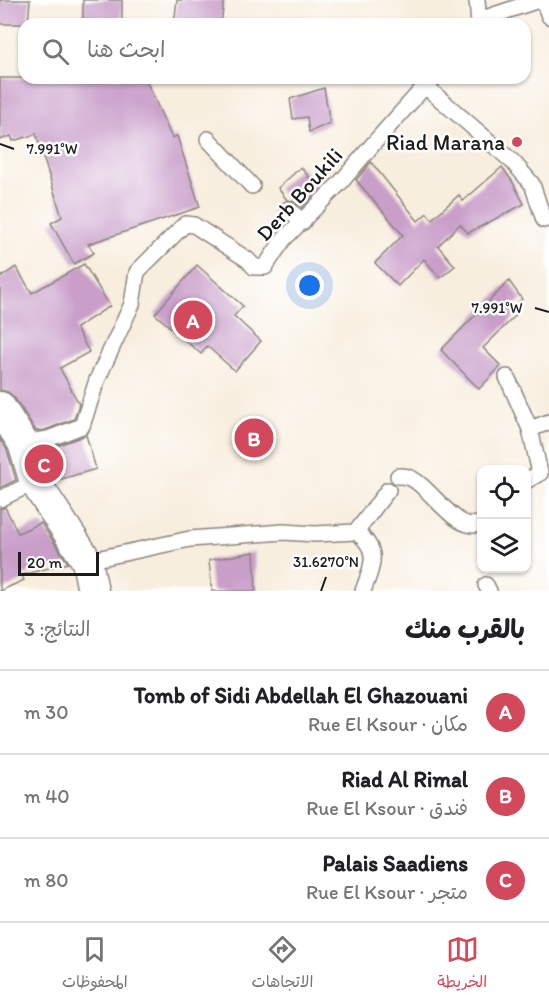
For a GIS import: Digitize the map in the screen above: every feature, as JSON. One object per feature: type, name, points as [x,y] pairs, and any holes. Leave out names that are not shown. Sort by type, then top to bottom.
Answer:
[{"type":"street","points":[[0,407],[23,443],[35,482],[87,561],[93,591]]},
{"type":"lane","points":[[477,0],[479,18]]},
{"type":"lane","points":[[490,18],[541,0],[549,16]]},
{"type":"lane","name":"Derb Boukili","points":[[23,443],[48,439],[82,426],[97,380],[132,304],[137,272],[185,224],[194,225],[254,267],[265,267],[284,240],[341,182],[428,84]]},
{"type":"lane","points":[[432,84],[513,162],[532,184],[544,220]]},
{"type":"lane","points":[[208,139],[252,186]]},
{"type":"lane","points":[[288,209],[303,222]]},
{"type":"lane","points":[[507,377],[530,429],[540,473],[531,478]]},
{"type":"lane","points":[[530,429],[549,422]]},
{"type":"lane","points":[[398,476],[408,477],[417,482],[459,521],[468,525],[477,524]]},
{"type":"lane","points":[[0,499],[35,482]]},
{"type":"lane","points":[[356,532],[388,490]]},
{"type":"lane","points":[[87,561],[190,538],[283,532],[315,534],[356,532],[370,544],[372,553],[369,574],[363,591]]},
{"type":"building","points":[[0,0],[30,0],[28,18],[18,18],[18,24],[0,24]]},
{"type":"building","points":[[83,0],[122,0],[122,18],[83,18]]},
{"type":"building","points":[[177,0],[224,0],[222,18],[175,18]]},
{"type":"building","points":[[0,78],[18,78],[18,84],[148,84],[172,138],[177,136],[200,207],[88,244],[94,253],[74,264],[51,223],[62,217],[36,134],[13,141],[11,136],[0,140]]},
{"type":"building","points":[[324,88],[330,123],[309,132],[307,117],[293,119],[290,99]]},
{"type":"building","points":[[371,162],[418,221],[427,213],[432,219],[459,195],[463,201],[502,167],[524,204],[468,233],[460,224],[438,246],[455,266],[440,278],[424,259],[398,286],[375,263],[403,235],[356,180]]},
{"type":"building","points":[[301,167],[319,190],[301,208],[294,201],[287,200],[278,188]]},
{"type":"building","points":[[84,264],[110,306],[76,328],[89,352],[60,368],[79,404],[74,419],[36,431],[14,397],[0,390],[0,278],[16,267],[32,293]]},
{"type":"building","points":[[197,265],[243,306],[234,316],[261,341],[235,371],[207,346],[201,354],[155,314]]},
{"type":"building","points":[[509,281],[522,299],[511,308],[516,315],[483,348],[501,366],[479,389],[441,350]]},
{"type":"building","points":[[86,435],[96,469],[55,481],[43,450]]},
{"type":"building","points":[[0,439],[7,450],[16,480],[0,488]]},
{"type":"building","points":[[5,507],[18,533],[41,523],[68,563],[22,575],[24,580],[0,591],[0,509]]},
{"type":"building","points":[[254,552],[256,591],[212,591],[209,560]]},
{"type":"place","name":"Riad Marana","points":[[517,142]]},
{"type":"place","name":"Tomb of Sidi Abdellah El Ghazouani","points":[[193,320]]},
{"type":"place","name":"Riad Al Rimal","points":[[254,438]]},
{"type":"place","name":"Palais Saadiens","points":[[44,464]]}]
